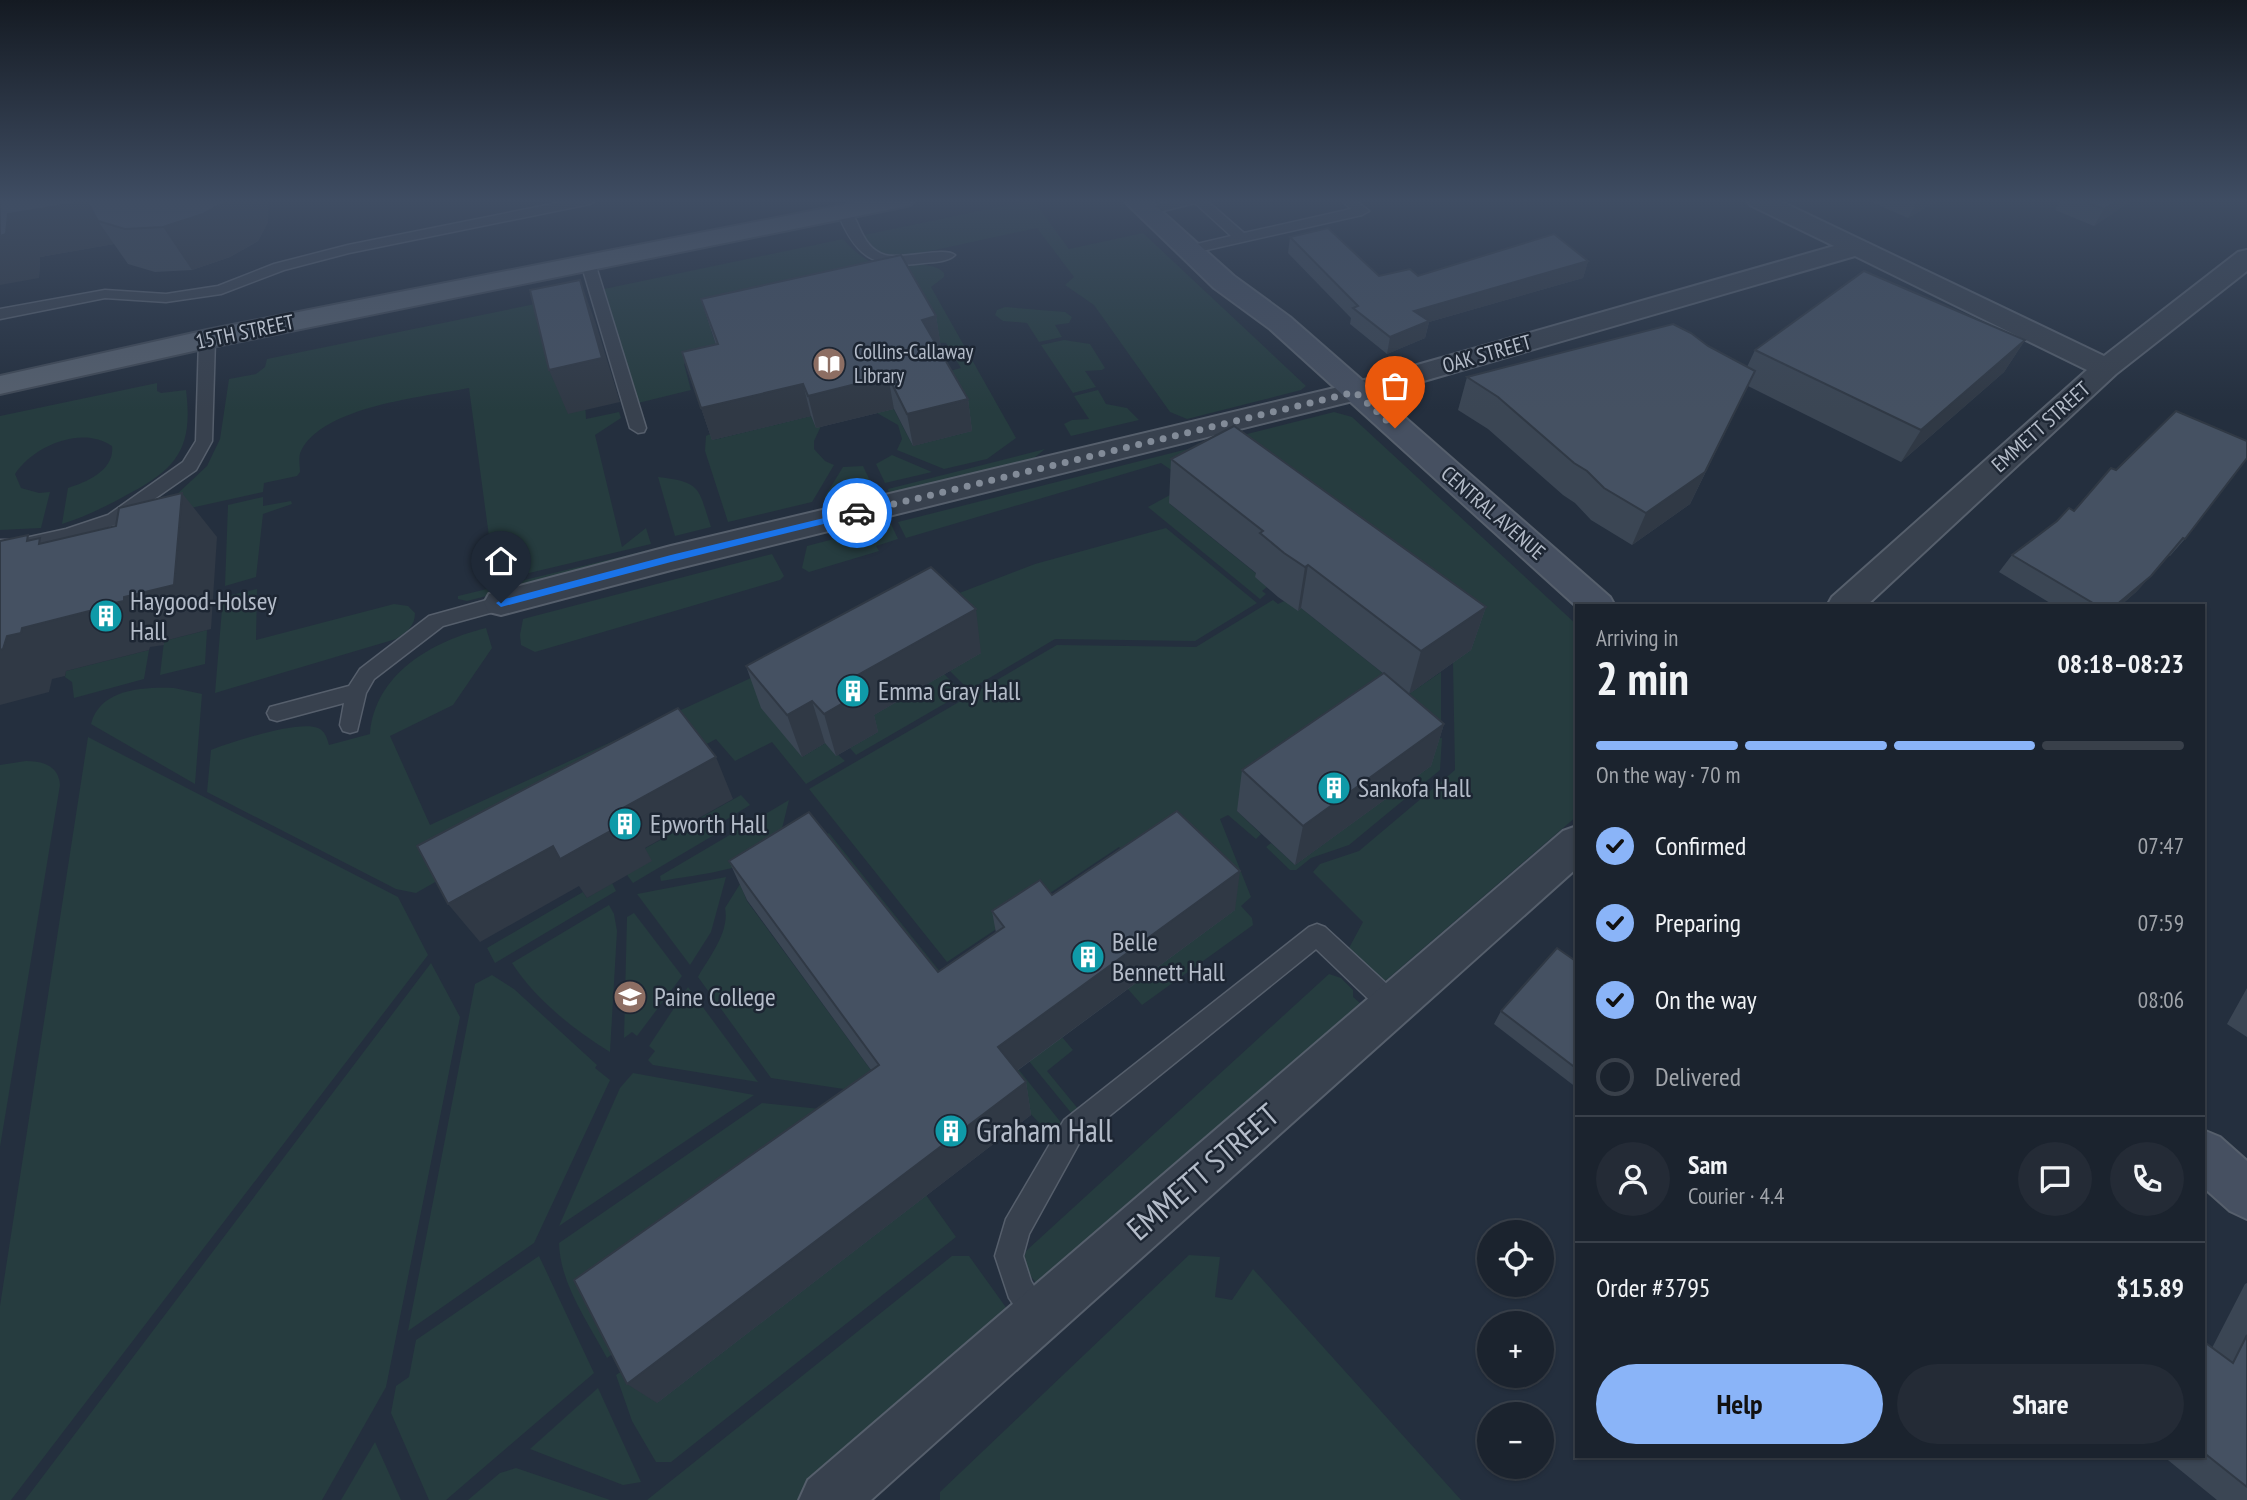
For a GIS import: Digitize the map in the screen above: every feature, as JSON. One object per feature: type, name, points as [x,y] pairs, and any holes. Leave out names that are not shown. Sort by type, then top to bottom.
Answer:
[{"type":"main road","name":"15TH STREET","points":[[0,385],[207,339],[549,270]]},
{"type":"main road","name":"CENTRAL AVENUE","points":[[1211,270],[1280,323],[1596,604]]},
{"type":"main road","points":[[2205,1156],[2247,1194]]},
{"type":"street","name":"OAK STREET","points":[[501,603],[671,558],[1355,392],[1779,270]]},
{"type":"street","points":[[1906,270],[2106,368]]},
{"type":"street","name":"EMMETT STREET","points":[[1846,604],[2106,368],[2232,270]]},
{"type":"street","name":"EMMETT STREET","points":[[828,1500],[1575,845]]},
{"type":"lane","points":[[0,314],[105,294],[166,298],[221,290],[271,270]]},
{"type":"lane","points":[[591,270],[638,428]]},
{"type":"lane","points":[[0,546],[16,546],[69,535],[114,519],[190,466],[204,441],[207,339]]},
{"type":"lane","points":[[350,725],[356,692],[368,674],[436,621],[501,603]]},
{"type":"lane","points":[[277,713],[356,692]]},
{"type":"lane","points":[[1038,1316],[1019,1288],[1009,1256],[1016,1229],[1073,1129],[1317,934],[1392,1005]]},
{"type":"green space","points":[[695,270],[940,270],[944,273],[944,277],[931,287],[1016,438],[987,459],[944,469],[897,450],[902,439],[898,425],[877,413],[885,411],[888,398],[913,446],[971,431],[939,374],[961,368],[946,343],[711,331],[720,355],[684,364],[691,390],[638,403],[604,289]]},
{"type":"green space","points":[[1069,270],[1182,270],[1306,386],[1301,390],[1187,419],[1170,412],[1094,305],[1065,285],[1074,277]]},
{"type":"green space","points":[[579,295],[586,419],[619,412],[621,418],[595,435],[622,547],[646,528],[651,544],[495,581],[469,388],[376,406],[330,423],[313,436],[301,451],[300,472],[297,476],[264,483],[263,492],[141,519],[174,497],[207,466],[220,439],[229,379],[256,374],[265,367],[267,359]]},
{"type":"green space","points":[[1005,307],[1065,312],[1072,317],[1069,323],[1055,325],[1062,337],[1039,342],[1027,323],[1003,321],[995,315],[997,310]]},
{"type":"green space","points":[[1064,340],[1090,344],[1105,368],[1085,371],[1096,387],[1073,393],[1041,345]]},
{"type":"green space","points":[[157,383],[157,391],[161,393],[186,390],[187,426],[184,440],[172,463],[148,483],[106,506],[62,524],[68,488],[98,474],[109,462],[112,446],[100,440],[73,438],[46,447],[23,464],[15,474],[21,488],[39,493],[50,492],[41,528],[0,530],[0,416]]},
{"type":"green space","points":[[1098,390],[1106,404],[1127,408],[1139,420],[1071,436],[1064,424],[1072,420],[1089,419],[1074,396]]},
{"type":"green space","points":[[1334,412],[1352,417],[1575,623],[1575,818],[1384,982],[1349,948],[1363,922],[1313,872],[1320,864],[1359,851],[1455,770],[1453,663],[1161,463],[906,538],[898,522]]},
{"type":"green space","points":[[811,416],[816,427],[821,426],[814,441],[814,449],[825,461],[834,465],[812,502],[728,522],[705,451],[706,436],[710,434],[713,440]]},
{"type":"green space","points":[[1045,449],[1034,458],[889,494],[888,489]]},
{"type":"green space","points":[[892,455],[932,472],[885,483],[876,464]]},
{"type":"green space","points":[[863,466],[873,487],[824,498],[843,467]]},
{"type":"green space","points":[[658,477],[683,481],[696,489],[711,527],[675,536]]},
{"type":"green space","points":[[1190,484],[1170,504],[1258,575],[1267,587],[1262,591],[1266,594],[1260,599],[1148,507]]},
{"type":"green space","points":[[263,497],[263,506],[291,501],[292,504],[263,514],[256,577],[225,586],[228,505]]},
{"type":"green space","points":[[891,524],[898,539],[876,546],[879,551],[809,572],[802,568],[807,546]]},
{"type":"green space","points":[[1166,528],[1257,603],[1195,641],[1055,639],[969,690],[950,671],[981,652],[897,617],[1035,564]]},
{"type":"green space","points":[[653,549],[654,553],[467,601],[458,599],[458,596]]},
{"type":"green space","points":[[772,554],[784,576],[780,580],[535,652],[521,645],[523,619]]},
{"type":"green space","points":[[257,589],[256,640],[394,604],[408,606],[415,613],[415,618],[410,628],[396,639],[215,693],[223,597]]},
{"type":"green space","points":[[1273,600],[1278,604],[1284,601],[1301,608],[1409,694],[1441,672],[1441,730],[1237,811],[1261,834],[1256,839],[1228,815],[1220,819],[1251,897],[1241,906],[1252,918],[1253,925],[1142,1005],[1127,988],[1144,872],[1119,847],[947,962],[809,789],[1057,645],[1196,647]]},
{"type":"green space","points":[[486,628],[492,648],[453,705],[390,736],[430,825],[766,671],[802,757],[825,743],[845,761],[806,784],[772,742],[735,761],[716,739],[449,885],[444,877],[416,893],[396,889],[207,792],[211,750],[265,733],[296,727],[320,729],[329,745],[370,734],[374,712],[383,694],[395,677],[410,663],[446,641]]},
{"type":"green space","points":[[207,630],[205,664],[160,675],[164,641]]},
{"type":"green space","points":[[149,650],[144,679],[74,698],[72,682],[65,677],[66,671]]},
{"type":"green space","points":[[944,674],[963,693],[856,755],[850,748],[878,732],[867,719]]},
{"type":"green space","points":[[174,688],[202,694],[195,784],[91,724],[104,703],[125,692]]},
{"type":"green space","points":[[88,737],[398,897],[428,955],[11,1500],[0,1500],[0,1306]]},
{"type":"green space","points":[[1442,738],[1440,770],[1349,845],[1311,858],[1296,870],[1290,870],[1266,847],[1271,843],[1295,865],[1430,766],[1411,740]]},
{"type":"green space","points":[[26,761],[49,766],[57,773],[60,785],[0,1147],[0,765]]},
{"type":"green space","points":[[741,795],[750,805],[711,829],[714,835],[633,883],[627,875],[644,849]]},
{"type":"green space","points":[[789,800],[777,849],[735,867],[661,881],[660,876]]},
{"type":"green space","points":[[829,833],[1067,1130],[1055,1139],[784,861]]},
{"type":"green space","points":[[726,877],[711,932],[690,965],[637,894]]},
{"type":"green space","points":[[612,883],[616,891],[495,963],[487,948],[583,892],[587,898]]},
{"type":"green space","points":[[740,884],[747,901],[890,1096],[771,1078],[698,977],[722,935],[725,908]]},
{"type":"green space","points":[[609,905],[614,914],[617,931],[610,1052],[556,1013],[532,989],[512,963]]},
{"type":"green space","points":[[634,913],[682,976],[637,1036],[632,1032],[624,1038],[627,917]]},
{"type":"green space","points":[[431,963],[460,1017],[386,1387],[322,1500],[25,1500]]},
{"type":"green space","points":[[953,968],[1062,1037],[1073,1050],[1047,1071],[1079,1110],[1077,1120]]},
{"type":"green space","points":[[1329,974],[1341,978],[1353,990],[1353,997],[1360,1003],[1040,1288],[1022,1265],[1026,1251]]},
{"type":"green space","points":[[492,975],[514,989],[610,1080],[534,1243],[408,1331],[475,984]]},
{"type":"green space","points":[[688,987],[758,1082],[653,1065],[648,1060],[655,1051],[649,1046]]},
{"type":"green space","points":[[633,1073],[754,1095],[559,1226],[620,1088]]},
{"type":"green space","points":[[762,1103],[869,1114],[626,1344],[607,1358],[570,1288],[564,1273],[559,1243]]},
{"type":"green space","points":[[926,1195],[956,1237],[671,1462],[656,1462],[632,1421],[616,1375],[635,1362],[657,1402]]},
{"type":"green space","points":[[1189,1255],[1220,1257],[1215,1297],[1232,1300],[1253,1269],[1461,1500],[940,1500],[940,1492]]},
{"type":"green space","points":[[539,1256],[594,1373],[446,1500],[429,1500],[391,1413],[396,1386],[409,1377],[416,1340]]},
{"type":"green space","points":[[952,1256],[969,1256],[1010,1313],[798,1500],[647,1500]]},
{"type":"green space","points":[[598,1388],[641,1482],[623,1485],[530,1449]]},
{"type":"green space","points":[[375,1442],[401,1500],[341,1500]]},
{"type":"green space","points":[[516,1468],[610,1500],[468,1500],[500,1473]]},
{"type":"building","name":"Collins-Callaway Library","points":[[833,270],[910,270],[936,316],[922,320],[968,399],[907,414],[888,376],[808,396],[803,384],[701,408],[682,352],[718,344],[701,299]]},
{"type":"building","points":[[1323,270],[1373,270],[1379,276],[1411,270],[1418,276],[1437,270],[1557,270],[1414,311],[1429,321],[1390,337],[1353,308],[1358,306]]},
{"type":"building","points":[[1864,271],[2025,340],[1921,430],[1755,350]]},
{"type":"building","points":[[580,280],[602,358],[549,370],[530,290]]},
{"type":"building","points":[[1673,324],[1755,371],[1705,472],[1646,513],[1604,488],[1498,397],[1467,377]]},
{"type":"building","points":[[2176,411],[2247,441],[2247,458],[2185,539],[2183,538],[2151,576],[2117,604],[2095,604],[2012,555],[2057,521],[2069,508],[2074,511],[2111,468],[2116,470]]},
{"type":"building","points":[[1234,426],[1486,607],[1421,651],[1308,565],[1305,567],[1284,553],[1260,533],[1263,531],[1171,459]]},
{"type":"building","points":[[182,493],[174,585],[124,597],[124,601],[109,606],[22,628],[21,633],[7,636],[3,649],[0,650],[0,541],[28,535],[27,541],[40,538],[39,544],[116,526],[119,508]]},
{"type":"building","points":[[931,567],[976,609],[856,676],[867,689],[824,714],[812,701],[787,715],[746,666]]},
{"type":"building","points":[[1384,673],[1444,724],[1303,826],[1242,770]]},
{"type":"building","points":[[678,708],[716,757],[621,809],[629,821],[560,859],[553,846],[448,904],[417,846]]},
{"type":"building","points":[[1177,811],[1240,871],[998,1047],[1026,1082],[627,1384],[574,1280],[879,1065],[729,861],[809,812],[938,972],[1004,927],[992,911],[1040,880],[1052,895]]},
{"type":"building","points":[[1557,948],[1575,961],[1575,1067],[1501,1011]]},
{"type":"building","points":[[2247,1335],[2247,1487],[2205,1454],[2205,1342],[2233,1363]]},
{"type":"way so far","points":[[857,513],[1355,392],[1395,428]]},
{"type":"place","name":"Collins-Callaway Library","points":[[829,364]]},
{"type":"place","name":"Haygood-Holsey Hall","points":[[106,616]]},
{"type":"place","name":"Emma Gray Hall","points":[[853,691]]},
{"type":"place","name":"Sankofa Hall","points":[[1334,788]]},
{"type":"place","name":"Epworth Hall","points":[[625,824]]},
{"type":"place","name":"Belle Bennett Hall","points":[[1088,957]]},
{"type":"place","name":"Paine College","points":[[630,997]]},
{"type":"place","name":"Graham Hall","points":[[951,1131]]},
{"type":"route","points":[[501,603],[857,513]]}]
